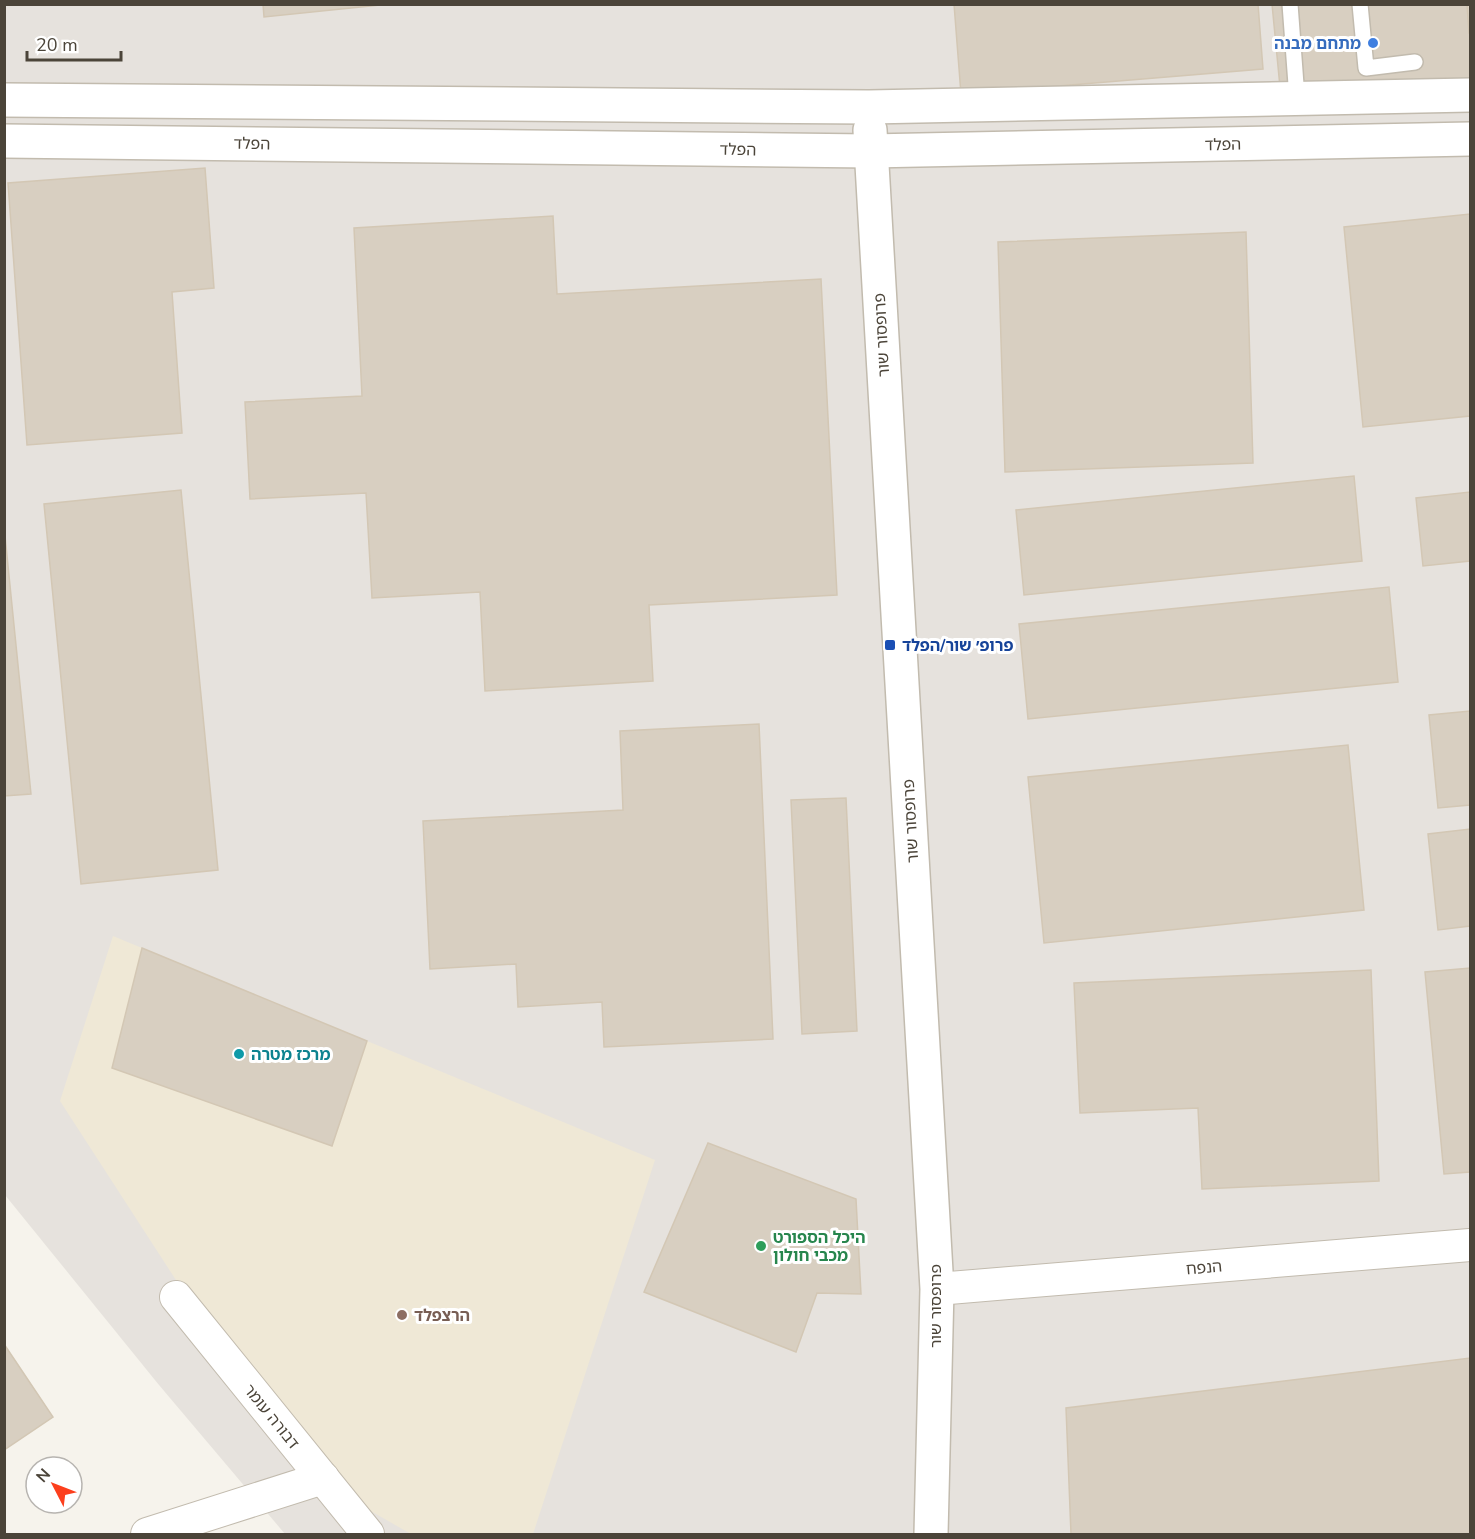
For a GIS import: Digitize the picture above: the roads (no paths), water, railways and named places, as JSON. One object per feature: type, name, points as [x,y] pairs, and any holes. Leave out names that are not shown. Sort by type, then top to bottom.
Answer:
[{"type":"street","points":[[4,100],[869,107],[1470,95]]},
{"type":"street","name":"פרופסור שור","points":[[869,107],[937,1289],[931,1534]]},
{"type":"street","name":"הפלד","points":[[4,141],[870,151],[1470,139]]},
{"type":"street","name":"הנפח","points":[[937,1289],[1470,1245]]},
{"type":"street","name":"דבורה עומר","points":[[176,1297],[368,1534]]},
{"type":"street","points":[[147,1534],[323,1478]]},
{"type":"lane","points":[[1290,4],[1297,98]]},
{"type":"lane","points":[[1360,4],[1366,68],[1415,62]]},
{"type":"place","name":"מתחם מבנה","points":[[1373,43]]},
{"type":"place","name":"פרופ׳ שור/הפלד","points":[[890,645]]},
{"type":"place","name":"מרכז מטרה","points":[[239,1054]]},
{"type":"place","name":"היכל הספורט מכבי חולון","points":[[761,1246]]},
{"type":"place","name":"הרצפלד","points":[[402,1315]]}]
